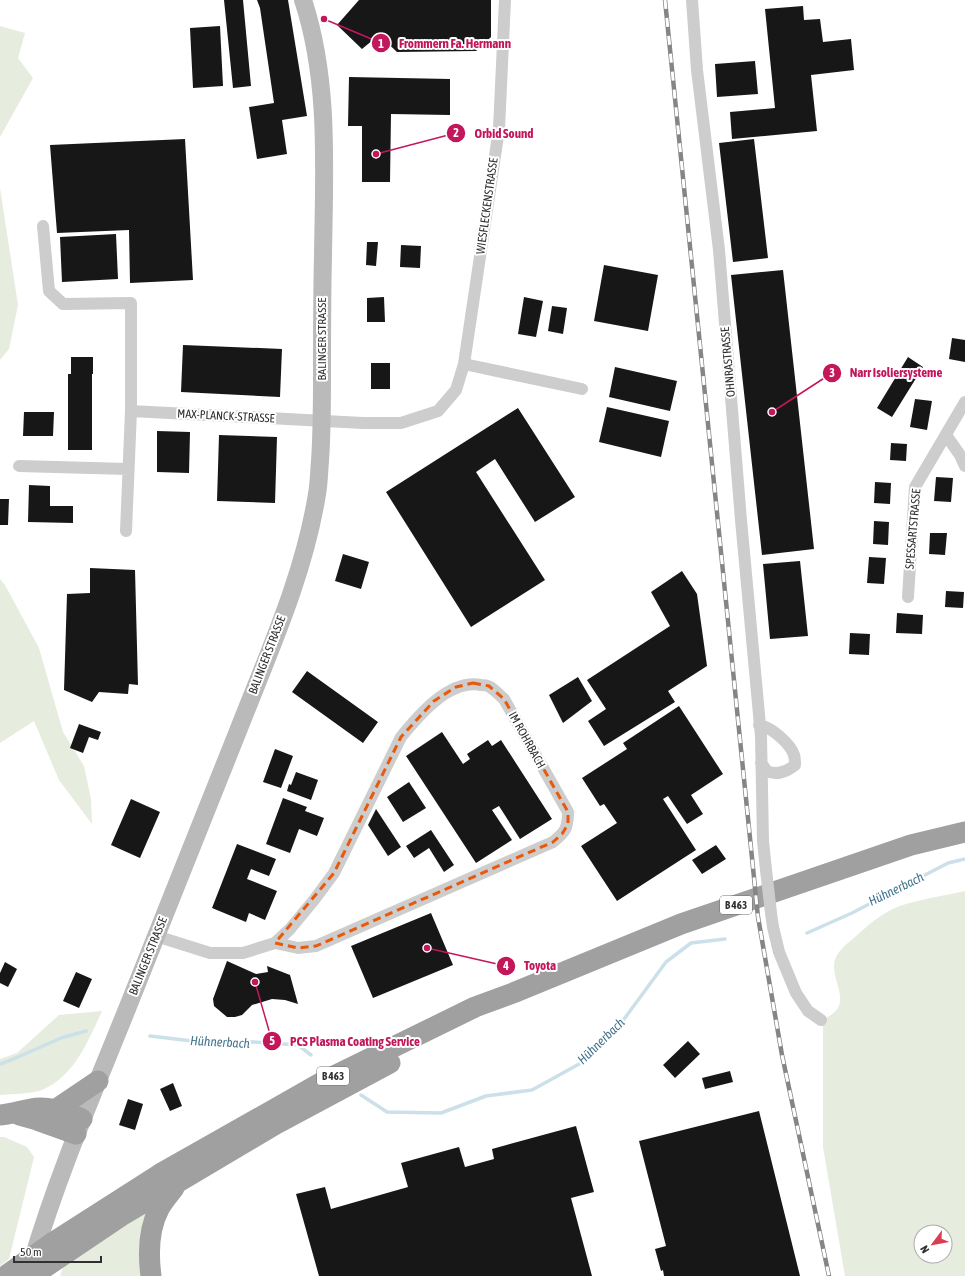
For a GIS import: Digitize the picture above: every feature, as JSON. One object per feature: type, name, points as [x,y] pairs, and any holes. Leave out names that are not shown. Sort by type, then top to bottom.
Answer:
[{"type":"highway","name":"B 463","points":[[6,1275],[52,1243],[160,1174],[326,1080],[475,1007],[513,993],[681,924],[911,845],[965,832]]},
{"type":"highway","name":"B 463","points":[[35,1273],[121,1216],[276,1124],[498,1008],[513,993]]},
{"type":"highway","points":[[55,1110],[98,1081]]},
{"type":"highway","points":[[6,1114],[32,1108],[45,1108],[55,1110],[79,1127]]},
{"type":"highway","points":[[6,1114],[79,1127]]},
{"type":"highway","points":[[151,1276],[148,1253],[150,1235],[160,1208],[176,1184]]},
{"type":"main road","name":"BALINGER STRASSE","points":[[35,1273],[42,1231],[79,1127],[228,757],[290,597],[303,558],[318,491],[322,420],[324,142],[318,63],[310,22],[303,0]]},
{"type":"street","name":"WIESFLECKENSTRASSE","points":[[322,420],[401,424],[438,411],[456,390],[464,364],[499,129],[505,0]]},
{"type":"street","name":"OHNRASTRASSE","points":[[692,0],[698,70],[719,250],[761,736],[763,841],[772,927],[779,952],[796,993],[808,1011],[820,1020]]},
{"type":"street","points":[[43,226],[49,291],[64,304],[131,303],[131,411],[126,531]]},
{"type":"street","points":[[464,364],[582,389]]},
{"type":"street","name":"SPESSARTSTRASSE","points":[[908,597],[915,487],[965,402]]},
{"type":"street","name":"MAX-PLANCK-STRASSE","points":[[131,411],[322,420]]},
{"type":"street","points":[[946,435],[960,455],[965,466]]},
{"type":"street","points":[[18,466],[128,469]]},
{"type":"street","name":"IM ROHRBACH","points":[[156,936],[210,953],[243,953],[275,943],[290,929],[334,873],[400,737],[413,722],[434,701],[456,688],[473,683],[489,686],[504,699],[568,812],[568,824],[562,834],[552,842],[316,946],[298,948],[275,943]]},
{"type":"street","points":[[759,725],[765,726],[773,731],[788,745],[795,756],[795,765],[780,773],[766,771],[761,763]]},
{"type":"highlighted area","points":[[473,683],[489,686],[504,699],[568,812],[568,824],[562,834],[553,842],[316,946],[298,948],[275,943],[334,873],[401,737],[434,701],[456,687]]},
{"type":"shaded area","points":[[0,26],[25,33],[18,58],[33,78],[0,137]]},
{"type":"shaded area","points":[[0,188],[18,305],[9,349],[0,360]]},
{"type":"shaded area","points":[[0,579],[5,585],[39,648],[63,732],[84,766],[91,799],[92,824],[59,780],[34,721],[0,743]]},
{"type":"shaded area","points":[[965,891],[965,1276],[845,1276],[823,1147],[823,1027],[821,1020],[832,1014],[838,1007],[840,1000],[834,966],[836,957],[840,951],[882,915],[900,906],[924,899]]},
{"type":"shaded area","points":[[102,1011],[86,1045],[72,1067],[63,1076],[42,1090],[28,1093],[0,1095],[0,1059],[17,1053],[59,1015]]},
{"type":"shaded area","points":[[0,1137],[4,1137],[27,1147],[34,1157],[9,1259],[0,1266]]},
{"type":"shaded area","points":[[147,1211],[143,1276],[60,1276],[64,1265]]},
{"type":"building","points":[[224,0],[243,0],[251,86],[233,88]]},
{"type":"building","points":[[257,0],[288,0],[307,116],[282,120],[287,154],[257,159],[249,107],[274,103],[260,8]]},
{"type":"building","points":[[359,0],[491,0],[491,37],[476,51],[397,52],[379,35],[362,49],[337,25]]},
{"type":"building","points":[[803,6],[804,20],[820,19],[823,42],[851,39],[854,70],[811,75],[817,131],[732,139],[730,112],[775,108],[765,9]]},
{"type":"building","points":[[220,26],[223,86],[193,88],[190,28]]},
{"type":"building","points":[[755,61],[758,94],[717,97],[715,64]]},
{"type":"building","points":[[349,77],[450,79],[450,115],[391,114],[390,182],[362,182],[362,126],[348,126]]},
{"type":"building","points":[[185,139],[193,280],[130,283],[129,230],[57,233],[50,145]]},
{"type":"building","points":[[754,139],[768,258],[733,262],[719,143]]},
{"type":"building","points":[[116,234],[118,279],[62,282],[60,237]]},
{"type":"building","points":[[367,242],[378,242],[376,266],[366,265]]},
{"type":"building","points":[[401,245],[421,246],[420,268],[400,267]]},
{"type":"building","points":[[604,265],[658,275],[648,331],[594,321]]},
{"type":"building","points":[[783,270],[814,549],[762,555],[731,275]]},
{"type":"building","points":[[384,297],[385,322],[367,322],[367,298]]},
{"type":"building","points":[[524,297],[543,301],[536,337],[518,334]]},
{"type":"building","points":[[552,306],[567,308],[563,334],[548,331]]},
{"type":"building","points":[[952,338],[965,340],[965,362],[949,359]]},
{"type":"building","points":[[183,345],[282,349],[280,397],[181,392]]},
{"type":"building","points":[[71,357],[93,357],[92,450],[68,450],[68,374],[71,374]]},
{"type":"building","points":[[908,357],[923,367],[892,417],[877,408]]},
{"type":"building","points":[[371,363],[390,363],[390,389],[371,389]]},
{"type":"building","points":[[615,367],[677,381],[670,411],[609,397]]},
{"type":"building","points":[[915,399],[932,401],[927,430],[910,427]]},
{"type":"building","points":[[607,407],[669,421],[661,457],[599,442]]},
{"type":"building","points":[[518,408],[575,497],[535,522],[495,459],[476,472],[545,580],[471,627],[386,492]]},
{"type":"building","points":[[24,412],[54,412],[53,436],[23,436]]},
{"type":"building","points":[[157,431],[190,432],[189,473],[157,472]]},
{"type":"building","points":[[219,435],[277,437],[275,503],[217,501]]},
{"type":"building","points":[[891,443],[907,444],[906,461],[890,460]]},
{"type":"building","points":[[936,477],[953,478],[951,502],[934,501]]},
{"type":"building","points":[[875,482],[891,483],[890,504],[874,503]]},
{"type":"building","points":[[29,485],[50,486],[50,506],[73,506],[73,523],[28,522]]},
{"type":"building","points":[[0,499],[9,499],[8,525],[0,525]]},
{"type":"building","points":[[874,521],[889,522],[888,545],[873,544]]},
{"type":"building","points":[[930,533],[947,533],[945,555],[929,554]]},
{"type":"building","points":[[343,554],[369,562],[361,589],[335,581]]},
{"type":"building","points":[[869,557],[886,558],[884,584],[867,583]]},
{"type":"building","points":[[800,561],[808,636],[770,639],[763,564]]},
{"type":"building","points":[[90,568],[135,570],[138,685],[129,684],[128,694],[99,692],[92,702],[64,690],[67,594],[90,593]]},
{"type":"building","points":[[682,571],[697,594],[707,666],[668,691],[675,702],[604,746],[588,721],[606,709],[587,680],[670,626],[651,592]]},
{"type":"building","points":[[946,591],[964,592],[963,608],[945,607]]},
{"type":"building","points":[[897,613],[923,615],[922,634],[896,633]]},
{"type":"building","points":[[850,633],[870,634],[869,655],[849,654]]},
{"type":"building","points":[[307,671],[378,722],[363,743],[292,692]]},
{"type":"building","points":[[578,677],[592,701],[563,723],[549,695]]},
{"type":"building","points":[[679,706],[723,774],[691,795],[703,814],[687,824],[668,796],[663,799],[696,850],[617,901],[581,846],[617,823],[604,804],[600,806],[582,778],[627,749],[623,743]]},
{"type":"building","points":[[79,724],[101,732],[98,740],[89,737],[83,753],[70,748]]},
{"type":"building","points":[[442,732],[463,764],[470,759],[467,754],[488,740],[492,746],[501,740],[552,819],[520,839],[499,806],[492,810],[512,840],[476,863],[406,756]]},
{"type":"building","points":[[275,749],[293,756],[281,788],[263,782]]},
{"type":"building","points":[[296,772],[318,780],[311,800],[287,791]]},
{"type":"building","points":[[409,782],[426,808],[403,822],[387,797]]},
{"type":"building","points":[[283,798],[307,807],[305,811],[324,818],[317,836],[299,829],[290,853],[266,844]]},
{"type":"building","points":[[131,799],[160,812],[140,858],[111,845]]},
{"type":"building","points":[[376,809],[401,847],[388,856],[368,825]]},
{"type":"building","points":[[431,830],[454,865],[444,872],[429,848],[414,858],[406,846]]},
{"type":"building","points":[[237,844],[276,859],[269,876],[251,869],[247,879],[277,891],[265,920],[249,913],[246,922],[212,908]]},
{"type":"building","points":[[716,845],[726,859],[702,874],[692,860]]},
{"type":"building","points":[[431,913],[453,965],[373,998],[351,946]]},
{"type":"building","points":[[227,961],[256,974],[268,972],[267,966],[290,975],[298,1004],[285,1000],[272,999],[252,1005],[242,1015],[227,1017],[214,1006],[213,999]]},
{"type":"building","points":[[5,962],[17,969],[8,987],[0,983],[0,973]]},
{"type":"building","points":[[76,972],[92,979],[79,1008],[63,1001]]},
{"type":"building","points":[[688,1041],[700,1054],[675,1078],[663,1065]]},
{"type":"building","points":[[730,1071],[733,1082],[705,1089],[702,1078]]},
{"type":"building","points":[[173,1083],[182,1106],[170,1111],[160,1089]]},
{"type":"building","points":[[128,1099],[143,1104],[135,1130],[119,1125]]},
{"type":"building","points":[[759,1111],[800,1276],[664,1276],[663,1270],[661,1271],[655,1249],[666,1246],[639,1141]]},
{"type":"building","points":[[576,1126],[594,1192],[571,1198],[592,1276],[319,1276],[296,1194],[325,1187],[331,1209],[408,1187],[401,1163],[459,1147],[465,1167],[494,1159],[492,1149]]},
{"type":"waterway","name":"Hühnerbach","points":[[807,933],[852,913],[948,863],[965,859]]},
{"type":"waterway","name":"Hühnerbach","points":[[361,1095],[387,1112],[441,1113],[486,1096],[532,1090],[581,1063],[619,1026],[666,962],[691,943],[725,939]]},
{"type":"waterway","name":"Hühnerbach","points":[[0,1064],[61,1038],[86,1031]]},
{"type":"waterway","name":"Hühnerbach","points":[[150,1036],[201,1042],[253,1042],[298,1045],[311,1055]]},
{"type":"railway","points":[[665,0],[758,917],[782,1055],[829,1276]]},
{"type":"place","name":"Frommern Fa. Hermann","points":[[324,19]]},
{"type":"place","name":"Orbid Sound","points":[[376,154]]},
{"type":"place","name":"Narr Isoliersysteme","points":[[772,412]]},
{"type":"place","name":"Toyota","points":[[427,948]]},
{"type":"place","name":"PCS Plasma Coating Service","points":[[255,982]]}]
